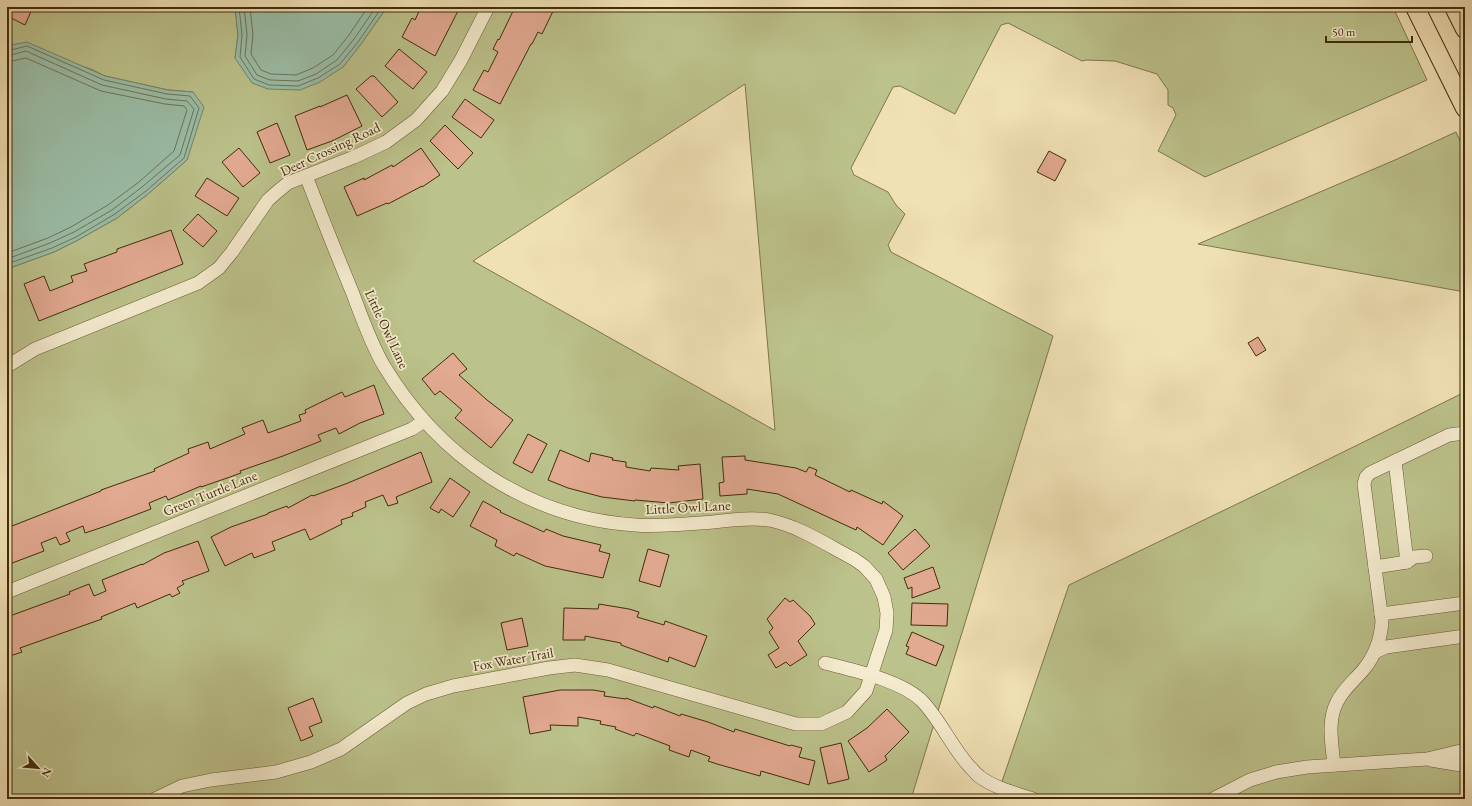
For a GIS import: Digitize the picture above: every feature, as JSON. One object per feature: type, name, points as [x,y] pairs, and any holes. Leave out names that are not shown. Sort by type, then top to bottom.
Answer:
[{"type":"highway","points":[[1415,7],[1465,108]]},
{"type":"highway","points":[[1454,7],[1465,28]]},
{"type":"street","name":"Deer Crossing Road","points":[[9,365],[35,349],[198,283],[219,268],[268,200],[288,183],[354,157],[386,142],[416,120],[442,91],[461,60],[488,7]]},
{"type":"street","name":"Little Owl Lane","points":[[306,176],[367,329],[383,364],[405,398],[435,434],[461,457],[490,478],[529,499],[560,511],[594,520],[635,526],[670,526],[749,519],[768,520],[789,526],[854,559],[864,566],[876,579],[884,597],[887,613],[886,630],[871,676]]},
{"type":"street","name":"Green Turtle Lane","points":[[7,592],[412,429],[424,421]]},
{"type":"street","points":[[1334,765],[1331,732],[1337,702],[1351,682],[1364,668],[1374,652],[1379,642],[1382,630],[1364,484],[1366,477],[1370,473],[1448,435],[1465,433]]},
{"type":"street","points":[[1395,461],[1407,562]]},
{"type":"street","points":[[1375,567],[1407,562],[1414,557],[1426,556]]},
{"type":"street","points":[[1381,614],[1465,603]]},
{"type":"street","points":[[1374,652],[1386,647],[1465,636]]},
{"type":"street","points":[[825,663],[871,676],[904,688],[920,699],[964,760],[979,777],[1005,790],[1033,799]]},
{"type":"street","name":"Fox Water Trail","points":[[155,799],[182,786],[212,780],[276,772],[311,762],[341,749],[407,703],[426,694],[453,686],[549,668],[575,665],[608,670],[796,724],[822,724],[847,712],[866,691],[871,676]]},
{"type":"street","points":[[1213,799],[1250,780],[1276,772],[1307,767],[1428,759],[1465,750]]},
{"type":"street","points":[[1428,759],[1465,765]]},
{"type":"shaded area","points":[[7,7],[235,7],[238,35],[235,58],[343,67],[387,7],[1393,7],[1427,80],[1205,177],[1158,151],[1176,115],[1173,108],[1168,105],[1168,90],[1157,74],[1115,61],[1082,61],[1008,23],[1001,25],[955,114],[900,86],[893,87],[851,168],[854,175],[888,192],[896,205],[905,214],[888,245],[891,252],[1053,336],[911,799],[7,799],[7,269],[54,252],[117,218],[148,194],[187,160],[193,92],[168,90],[105,76],[91,69],[11,45],[7,49]],"holes":[[[745,84],[775,430],[473,261]]]},
{"type":"shaded area","points":[[1456,132],[1465,152],[1465,292],[1198,244],[1395,160]]},
{"type":"shaded area","points":[[1465,392],[1465,799],[996,799],[1069,585]]},
{"type":"water","points":[[235,7],[387,7],[343,67],[320,82],[300,90],[268,89],[252,83],[235,58],[238,35]]},
{"type":"water","points":[[27,42],[105,76],[168,90],[193,92],[204,107],[187,160],[148,194],[117,218],[78,240],[54,252],[7,269],[7,49],[11,45]]},
{"type":"building","points":[[7,7],[33,7],[25,25],[7,16]]},
{"type":"building","points":[[421,7],[460,7],[435,56],[402,37],[412,18],[415,20]]},
{"type":"building","points":[[515,7],[555,7],[542,34],[538,32],[531,44],[500,104],[473,90],[484,70],[488,72],[498,52],[493,49]]},
{"type":"building","points":[[399,49],[427,72],[413,89],[385,66]]},
{"type":"building","points":[[371,76],[374,76],[398,102],[382,117],[356,89]]},
{"type":"building","points":[[347,95],[362,126],[332,141],[307,150],[295,116]]},
{"type":"building","points":[[465,99],[494,120],[481,138],[452,117]]},
{"type":"building","points":[[277,123],[290,155],[270,163],[257,132]]},
{"type":"building","points":[[445,125],[473,153],[458,169],[430,141]]},
{"type":"building","points":[[239,148],[260,173],[243,187],[222,162]]},
{"type":"building","points":[[421,148],[440,175],[422,187],[388,204],[387,203],[357,216],[344,187],[364,178],[364,180],[392,165],[393,167]]},
{"type":"building","points":[[1049,151],[1066,160],[1055,181],[1037,172]]},
{"type":"building","points":[[207,178],[239,198],[227,216],[195,196]]},
{"type":"building","points":[[198,214],[217,231],[203,247],[183,230]]},
{"type":"building","points":[[171,230],[183,264],[39,321],[24,284],[44,276],[50,291],[73,282],[71,276],[87,271],[84,264],[117,252],[117,249]]},
{"type":"building","points":[[1258,337],[1266,350],[1256,356],[1248,343]]},
{"type":"building","points":[[453,353],[467,369],[459,375],[487,400],[513,420],[491,448],[455,418],[462,410],[440,391],[435,395],[422,379]]},
{"type":"building","points":[[374,385],[384,414],[360,423],[339,434],[336,428],[318,435],[321,441],[240,471],[241,473],[201,486],[168,500],[166,496],[149,503],[151,509],[106,526],[85,533],[83,526],[66,533],[70,541],[60,545],[56,537],[41,543],[44,551],[7,565],[7,528],[101,490],[155,471],[154,469],[189,453],[188,449],[208,442],[210,449],[245,434],[242,428],[263,420],[268,433],[301,421],[299,415],[306,413],[305,410],[342,392],[345,397]]},
{"type":"building","points":[[528,434],[547,444],[532,473],[513,463]]},
{"type":"building","points":[[560,450],[589,462],[591,453],[613,458],[612,460],[626,462],[626,467],[650,471],[651,468],[679,470],[678,466],[700,464],[703,499],[669,503],[635,501],[602,497],[568,488],[548,480]]},
{"type":"building","points":[[421,452],[432,482],[396,497],[398,503],[388,506],[383,495],[365,502],[366,507],[352,513],[353,516],[341,520],[342,524],[310,540],[305,529],[272,542],[275,550],[254,558],[252,553],[225,566],[211,537],[231,527],[268,513],[287,506],[288,508],[312,495],[313,496],[348,483]]},
{"type":"building","points":[[745,456],[745,460],[796,468],[806,472],[809,467],[817,470],[815,475],[850,492],[851,490],[882,504],[883,501],[903,516],[883,545],[857,527],[856,530],[778,494],[747,489],[747,494],[720,496],[719,483],[724,482],[722,457]]},
{"type":"building","points":[[450,478],[470,492],[453,517],[441,509],[439,513],[430,508]]},
{"type":"building","points":[[483,501],[501,511],[500,512],[544,532],[546,529],[563,536],[601,545],[599,551],[610,554],[603,578],[545,566],[516,553],[514,556],[495,546],[497,540],[470,526]]},
{"type":"building","points":[[915,529],[930,546],[903,570],[888,553]]},
{"type":"building","points":[[198,541],[209,571],[182,581],[184,584],[177,588],[180,593],[172,597],[170,594],[137,608],[135,603],[101,617],[102,619],[20,648],[22,652],[7,657],[7,617],[70,594],[69,592],[89,584],[94,596],[106,591],[102,580],[142,565],[164,553]]},
{"type":"building","points":[[648,549],[669,555],[660,587],[639,581]]},
{"type":"building","points":[[933,567],[940,588],[912,598],[912,587],[908,589],[904,578]]},
{"type":"building","points":[[785,598],[790,602],[793,600],[810,616],[815,624],[798,641],[807,655],[790,666],[786,662],[776,668],[768,655],[779,648],[769,632],[773,628],[767,619]]},
{"type":"building","points":[[912,603],[948,604],[947,626],[911,625]]},
{"type":"building","points":[[599,604],[629,609],[639,612],[637,617],[664,625],[665,621],[707,636],[695,667],[669,657],[668,662],[621,645],[621,643],[585,636],[585,640],[563,640],[564,608],[598,609]]},
{"type":"building","points":[[522,618],[528,646],[507,650],[501,623]]},
{"type":"building","points":[[912,632],[944,646],[936,666],[906,654],[909,647],[906,646]]},
{"type":"building","points":[[560,690],[593,690],[605,692],[604,696],[626,698],[653,708],[654,706],[680,716],[681,714],[708,722],[734,732],[735,729],[790,746],[802,748],[799,757],[815,761],[809,785],[761,771],[760,776],[717,764],[708,761],[710,757],[691,750],[689,757],[669,750],[670,746],[636,733],[634,736],[615,729],[616,727],[600,724],[601,721],[578,717],[578,726],[550,725],[551,730],[530,734],[523,697]]},
{"type":"building","points":[[313,698],[322,722],[309,727],[313,736],[301,741],[288,708]]},
{"type":"building","points":[[887,709],[909,732],[885,756],[887,760],[869,772],[848,741],[867,728]]},
{"type":"building","points":[[841,743],[849,779],[828,784],[820,748]]}]
